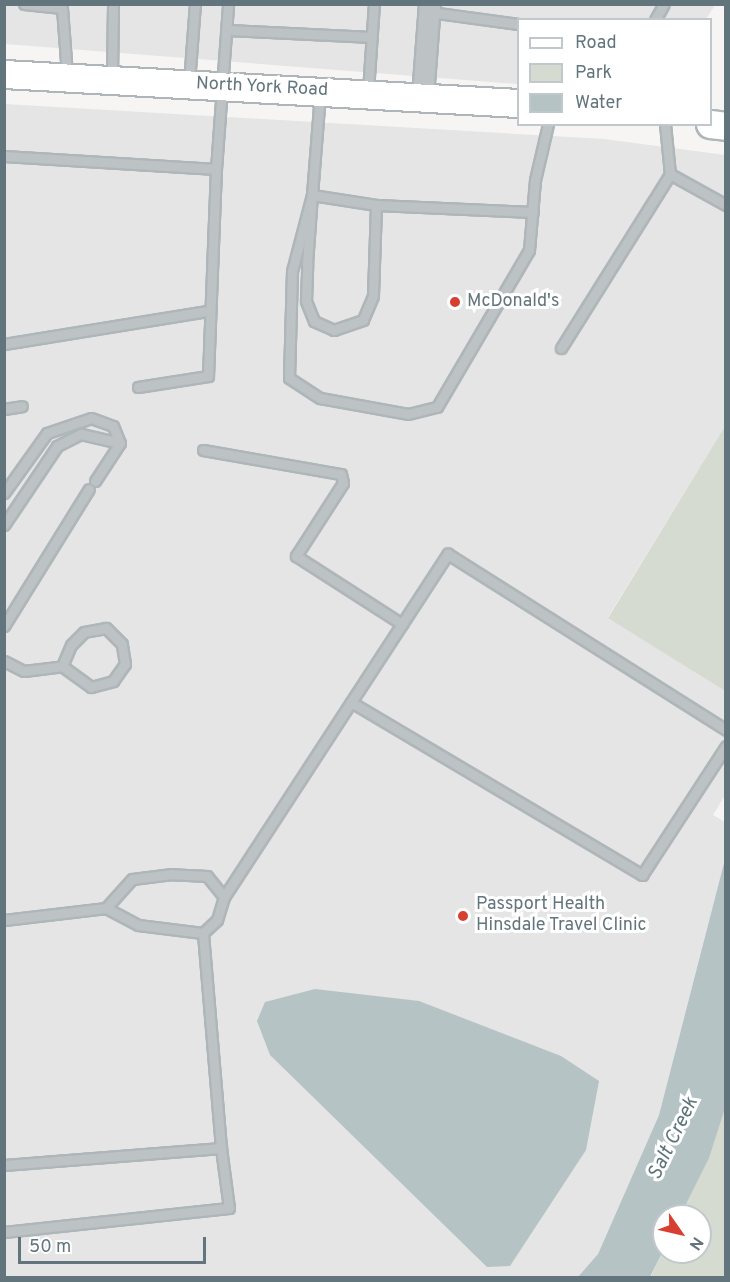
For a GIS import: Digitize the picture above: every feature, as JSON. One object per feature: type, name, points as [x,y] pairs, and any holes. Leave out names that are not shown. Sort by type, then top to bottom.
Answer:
[{"type":"main road","name":"North York Road","points":[[4,74],[517,103]]},
{"type":"street","points":[[423,97],[430,8]]},
{"type":"lane","points":[[24,4],[62,8],[67,78]]},
{"type":"lane","points":[[112,80],[113,4]]},
{"type":"lane","points":[[188,84],[195,4]]},
{"type":"lane","points":[[138,387],[208,376],[207,311],[228,4]]},
{"type":"lane","points":[[367,94],[374,4]]},
{"type":"lane","points":[[656,18],[664,4]]},
{"type":"lane","points":[[430,8],[517,24]]},
{"type":"lane","points":[[228,30],[372,37]]},
{"type":"lane","points":[[320,91],[306,301],[314,321],[334,330],[363,320],[373,296],[376,204]]},
{"type":"lane","points":[[312,195],[292,271],[289,378],[320,398],[408,414],[437,407],[506,299],[530,250],[533,212],[548,126]]},
{"type":"lane","points":[[561,348],[670,174],[665,126]]},
{"type":"lane","points":[[4,156],[216,169]]},
{"type":"lane","points":[[670,174],[726,205]]},
{"type":"lane","points":[[312,195],[376,204],[533,212]]},
{"type":"lane","points":[[4,344],[207,311]]},
{"type":"lane","points":[[4,410],[22,406]]},
{"type":"lane","points":[[4,493],[46,433],[91,418],[113,426],[120,442]]},
{"type":"lane","points":[[4,525],[57,446],[81,435],[120,442]]},
{"type":"lane","points":[[4,626],[120,442]]},
{"type":"lane","points":[[203,450],[341,474],[343,483],[296,556],[402,624]]},
{"type":"lane","points":[[4,920],[106,908],[162,931],[202,933],[217,920],[224,897],[447,554],[726,730]]},
{"type":"lane","points":[[4,662],[24,671],[62,666],[91,687],[113,681],[125,664],[122,644],[106,628],[84,632],[70,645],[62,666]]},
{"type":"lane","points":[[351,702],[642,875],[726,746]]},
{"type":"lane","points":[[106,908],[132,879],[172,874],[207,876],[224,897]]},
{"type":"lane","points":[[4,1232],[229,1208],[221,1148],[202,933]]},
{"type":"lane","points":[[4,1165],[221,1148]]},
{"type":"shaded area","points":[[4,5],[715,5],[707,18],[517,18],[517,84],[5,44]]},
{"type":"shaded area","points":[[5,104],[604,139],[725,155],[725,426],[608,617],[725,691],[725,795],[713,815],[725,822],[725,859],[659,1115],[598,1254],[578,1278],[5,1278]]},
{"type":"green space","points":[[725,426],[725,691],[608,618]]},
{"type":"green space","points":[[725,1108],[725,1277],[650,1278],[657,1264],[712,1264],[712,1204],[685,1204]]},
{"type":"water","name":"Salt Creek","points":[[725,859],[725,1108],[709,1158],[686,1204],[652,1204],[652,1264],[656,1264],[650,1277],[578,1277],[598,1254],[659,1115]]},
{"type":"water","points":[[315,989],[419,1001],[561,1056],[599,1081],[586,1150],[510,1266],[487,1267],[270,1055],[257,1021],[265,1002]]},
{"type":"place","name":"McDonald's","points":[[455,302]]},
{"type":"place","name":"Passport Health Hinsdale Travel Clinic","points":[[463,916]]}]
